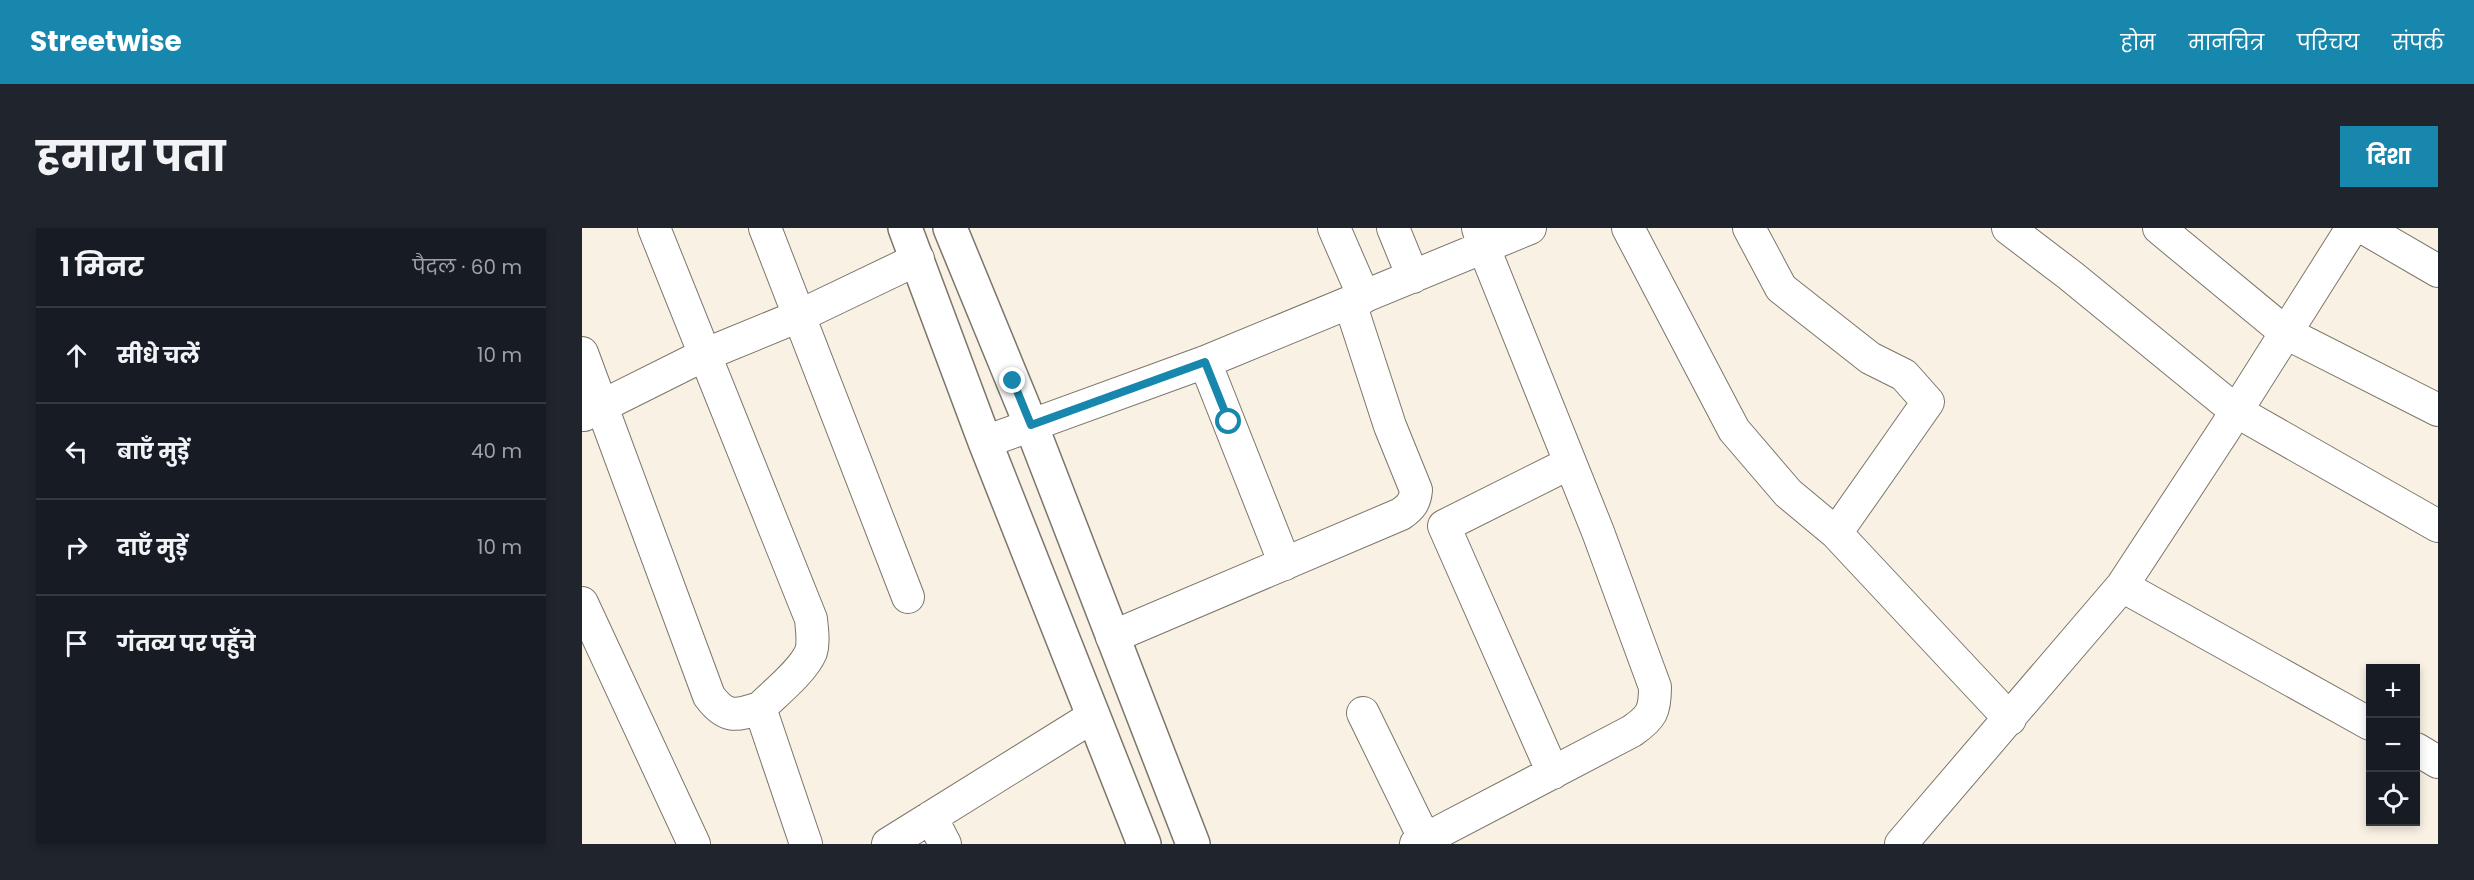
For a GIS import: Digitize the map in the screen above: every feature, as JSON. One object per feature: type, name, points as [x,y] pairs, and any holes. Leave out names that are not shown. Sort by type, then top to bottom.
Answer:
[{"type":"main road","points":[[905,228],[985,442],[1143,844]]},
{"type":"main road","points":[[950,228],[1031,425],[1193,844]]},
{"type":"street","points":[[582,353],[592,411],[709,696],[728,714],[760,708],[802,665],[811,651],[813,635],[811,619],[654,228]]},
{"type":"street","points":[[765,228],[908,597]]},
{"type":"street","points":[[1112,637],[1401,514],[1415,501],[1416,490],[1390,426],[1357,300],[1334,228]]},
{"type":"street","points":[[1393,228],[1413,277]]},
{"type":"street","points":[[985,442],[1205,362],[1413,277],[1481,238],[1530,228]]},
{"type":"street","points":[[1628,228],[1734,430],[1788,493],[1836,533],[2010,719]]},
{"type":"street","points":[[1749,228],[1781,288],[1870,358],[1904,375],[1928,402],[1836,533]]},
{"type":"street","points":[[2008,228],[2071,276],[2236,411],[2438,526]]},
{"type":"street","points":[[2159,228],[2286,333],[2438,410]]},
{"type":"street","points":[[1901,844],[2122,586],[2352,228]]},
{"type":"street","points":[[2364,228],[2438,271]]},
{"type":"street","points":[[1363,713],[1422,843],[1632,731],[1648,720],[1655,703],[1655,687],[1598,532],[1481,238]]},
{"type":"street","points":[[592,411],[704,355],[799,316],[918,260]]},
{"type":"street","points":[[1205,362],[1285,564]]},
{"type":"street","points":[[1553,773],[1444,526],[1570,464]]},
{"type":"street","points":[[2122,586],[2366,722]]},
{"type":"street","points":[[582,603],[694,844]]},
{"type":"street","points":[[760,708],[806,844]]},
{"type":"street","points":[[888,844],[938,831],[1092,717]]},
{"type":"street","points":[[2420,752],[2438,762]]},
{"type":"route","points":[[1013,381],[1031,425],[1205,362],[1229,422]]}]
